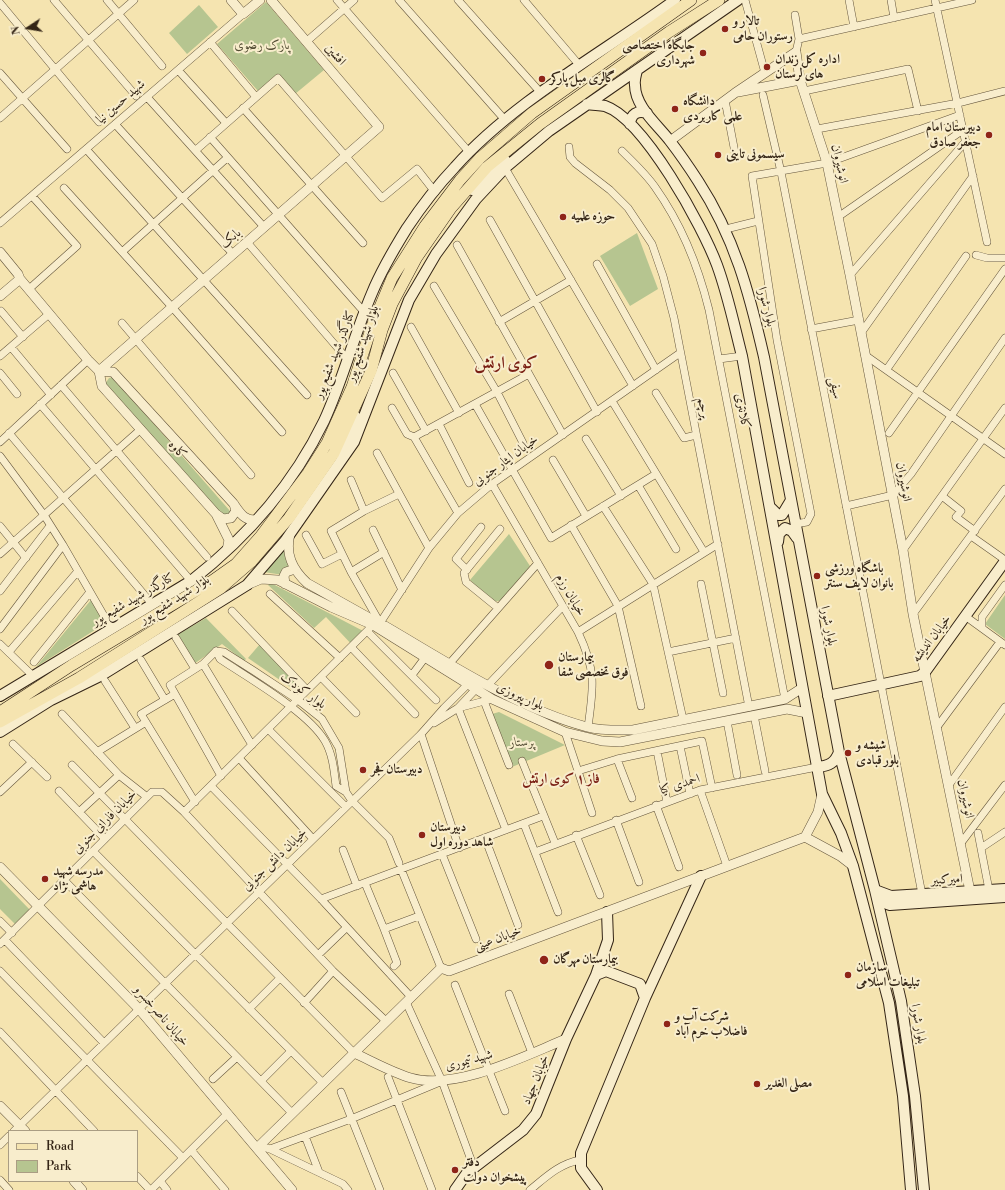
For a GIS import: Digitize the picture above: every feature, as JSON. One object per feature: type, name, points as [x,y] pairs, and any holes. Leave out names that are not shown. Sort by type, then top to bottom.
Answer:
[{"type":"main road","name":"کنارگذر شهید شفیع پور","points":[[0,696],[190,581],[216,562],[228,550],[273,502],[296,471],[324,420],[384,266],[408,227],[454,167],[505,120],[541,93],[675,0]]},
{"type":"main road","name":"بلوار شهید شفیع پور","points":[[0,712],[72,665],[212,581],[229,569],[244,555],[296,490],[327,443],[352,387],[376,314],[392,278],[425,226],[460,180],[480,158],[532,113],[691,0]]},
{"type":"main road","name":"بلوار شهید شفیع پور","points":[[0,722],[79,678],[234,578],[272,540],[334,453],[371,371],[382,330],[404,280],[434,230],[459,199],[488,167],[540,124],[669,32],[719,0]]},
{"type":"main road","points":[[0,732],[51,700],[102,675],[247,585],[270,561],[316,498],[354,442],[409,300],[449,234],[476,200],[505,168],[549,131],[738,0]]},
{"type":"main road","name":"بلوار شورا","points":[[637,70],[634,85],[638,98],[647,113],[670,141],[698,181],[726,229],[737,256],[749,294],[764,357],[839,752],[881,914],[900,1001],[909,1051],[924,1190]]},
{"type":"main road","name":"بلوار شورا","points":[[587,104],[605,106],[630,124],[654,152],[682,192],[703,232],[728,300],[742,356],[822,794],[841,833],[853,866],[892,1024],[903,1096],[911,1190]]},
{"type":"main road","points":[[630,124],[631,118],[635,113],[641,111],[647,113]]},
{"type":"main road","points":[[459,199],[474,189],[512,154],[527,149]]},
{"type":"main road","points":[[316,498],[324,477],[347,439],[364,388]]},
{"type":"main road","points":[[273,502],[291,485],[327,443]]},
{"type":"main road","points":[[770,507],[778,515],[782,515],[786,513],[791,500]]},
{"type":"main road","points":[[777,545],[779,534],[785,528],[792,531],[799,544]]},
{"type":"main road","name":"خیابان اندیشه","points":[[828,696],[881,686],[920,676],[925,672],[1005,560]]},
{"type":"main road","points":[[136,627],[146,615],[185,589],[190,581]]},
{"type":"main road","points":[[153,630],[173,623],[208,604],[225,598]]},
{"type":"main road","points":[[72,665],[71,674],[74,677],[79,678]]},
{"type":"main road","points":[[49,680],[57,679],[58,684],[55,692]]},
{"type":"main road","points":[[817,767],[831,764],[836,759],[839,752]]},
{"type":"main road","points":[[597,1190],[581,1168],[580,1160],[584,1146],[645,998],[701,876]]},
{"type":"main road","name":"امیرکبیر","points":[[893,900],[922,894],[1005,889]]},
{"type":"main road","points":[[875,890],[893,900],[881,914]]},
{"type":"main road","name":"امیرکبیر","points":[[893,900],[1005,897]]},
{"type":"main road","name":"خیابان جهاد","points":[[455,1190],[467,1173],[523,1130],[536,1114],[566,1039],[596,975],[608,940],[607,912]]},
{"type":"main road","points":[[596,975],[606,971],[640,984],[645,998]]},
{"type":"street","points":[[54,0],[89,38],[136,96]]},
{"type":"street","points":[[107,0],[162,66]]},
{"type":"street","points":[[0,118],[89,38],[134,0]]},
{"type":"street","points":[[231,0],[243,14]]},
{"type":"street","name":"شهید حسین نیا","points":[[0,223],[260,0]]},
{"type":"street","name":"افشین","points":[[271,0],[379,127]]},
{"type":"street","points":[[337,0],[469,152]]},
{"type":"street","points":[[306,42],[354,0]]},
{"type":"street","points":[[400,0],[505,120]]},
{"type":"street","points":[[458,0],[541,93]]},
{"type":"street","points":[[524,0],[580,66]]},
{"type":"street","points":[[746,0],[765,73]]},
{"type":"street","points":[[849,0],[854,27]]},
{"type":"street","points":[[890,0],[894,18]]},
{"type":"street","points":[[935,0],[987,242]]},
{"type":"street","points":[[799,40],[972,0]]},
{"type":"street","points":[[0,3],[99,122]]},
{"type":"street","points":[[670,141],[725,100],[796,52],[799,40],[796,15]]},
{"type":"street","points":[[210,42],[256,97]]},
{"type":"street","name":"انوشیروان","points":[[796,52],[800,80],[827,163],[893,496],[913,614],[970,891]]},
{"type":"street","points":[[804,91],[908,69],[918,111]]},
{"type":"street","points":[[178,70],[226,123]]},
{"type":"street","points":[[0,73],[23,97],[67,149]]},
{"type":"street","points":[[196,150],[278,78],[382,198],[417,169],[435,192]]},
{"type":"street","points":[[735,93],[800,80]]},
{"type":"street","points":[[817,129],[918,111],[1005,93]]},
{"type":"street","name":"سیفی","points":[[763,95],[781,172],[922,894]]},
{"type":"street","points":[[147,97],[264,227]]},
{"type":"street","points":[[725,100],[736,158]]},
{"type":"street","points":[[243,108],[363,244]]},
{"type":"street","points":[[795,524],[807,522],[811,514],[777,340],[752,176],[827,163],[960,115]]},
{"type":"street","points":[[115,124],[233,254]]},
{"type":"street","name":"بابک","points":[[99,371],[379,127]]},
{"type":"street","points":[[838,217],[963,130]]},
{"type":"street","points":[[210,137],[365,313]]},
{"type":"street","points":[[850,275],[966,141]]},
{"type":"street","name":"پرچم","points":[[569,147],[570,157],[610,190],[628,208],[652,244],[663,276],[674,318],[749,706]]},
{"type":"street","points":[[86,149],[307,395]]},
{"type":"street","name":"کلانتری","points":[[622,151],[655,186],[685,236],[701,276],[719,359],[785,699]]},
{"type":"street","points":[[122,252],[228,158]]},
{"type":"street","points":[[505,168],[633,386]]},
{"type":"street","points":[[861,333],[973,176]]},
{"type":"street","points":[[64,188],[172,307],[282,432]]},
{"type":"street","points":[[29,289],[77,246],[32,196]]},
{"type":"street","points":[[490,220],[597,412]]},
{"type":"street","points":[[726,229],[758,221]]},
{"type":"street","points":[[247,242],[348,360]]},
{"type":"street","points":[[457,245],[564,435]]},
{"type":"street","name":"کاوه","points":[[0,252],[49,314],[99,371],[102,386],[216,514],[229,540],[228,550]]},
{"type":"street","points":[[976,255],[987,258],[1005,258]]},
{"type":"street","points":[[887,368],[966,256]]},
{"type":"street","points":[[597,264],[656,370]]},
{"type":"street","points":[[889,433],[1005,269]]},
{"type":"street","points":[[0,296],[20,279]]},
{"type":"street","points":[[499,322],[571,280]]},
{"type":"street","points":[[434,286],[497,392],[523,444]]},
{"type":"street","points":[[1,312],[23,337]]},
{"type":"street","points":[[0,356],[49,314]]},
{"type":"street","points":[[811,329],[859,320]]},
{"type":"street","points":[[122,322],[251,475]]},
{"type":"street","points":[[411,326],[459,413]]},
{"type":"street","points":[[846,506],[893,496],[911,474],[1005,338]]},
{"type":"street","points":[[11,347],[51,395]]},
{"type":"street","name":"خیابان ایثار جنوبی","points":[[184,812],[374,626],[402,590],[430,548],[458,513],[492,484],[680,353]]},
{"type":"street","points":[[866,355],[887,368],[1005,454]]},
{"type":"street","points":[[719,359],[742,356]]},
{"type":"street","points":[[0,442],[88,360]]},
{"type":"street","name":"کاوه","points":[[99,371],[113,372],[234,503],[246,519],[257,520]]},
{"type":"street","points":[[0,373],[17,394]]},
{"type":"street","points":[[393,373],[426,431]]},
{"type":"street","points":[[414,437],[529,374]]},
{"type":"street","points":[[61,385],[207,557]]},
{"type":"street","points":[[656,393],[684,438],[696,435]]},
{"type":"street","points":[[612,401],[704,552]]},
{"type":"street","points":[[40,404],[96,468],[190,581]]},
{"type":"street","points":[[475,404],[551,538],[656,474]]},
{"type":"street","points":[[392,408],[407,434],[414,437],[458,513]]},
{"type":"street","points":[[903,550],[1005,408]]},
{"type":"street","points":[[438,424],[469,483]]},
{"type":"street","points":[[0,554],[141,429]]},
{"type":"street","points":[[9,433],[152,604]]},
{"type":"street","points":[[586,439],[620,496]]},
{"type":"street","points":[[377,453],[430,548]]},
{"type":"street","points":[[0,456],[44,515],[111,628]]},
{"type":"street","points":[[552,460],[586,516]]},
{"type":"street","points":[[351,480],[364,511]]},
{"type":"street","name":"خیابان رزم","points":[[492,484],[562,607],[578,632],[588,653],[594,682],[588,727]]},
{"type":"street","points":[[638,485],[676,549]]},
{"type":"street","points":[[913,614],[1005,489]]},
{"type":"street","points":[[399,494],[364,511],[331,531],[351,572],[374,626],[412,675],[436,700]]},
{"type":"street","points":[[942,496],[961,511],[956,517],[973,534],[1005,560]]},
{"type":"street","points":[[216,514],[223,519],[231,518],[236,511],[234,503]]},
{"type":"street","points":[[603,506],[653,584],[683,719]]},
{"type":"street","points":[[571,525],[618,606],[641,706]]},
{"type":"street","points":[[0,526],[26,558]]},
{"type":"street","points":[[0,591],[50,526]]},
{"type":"street","points":[[467,570],[456,558],[481,527]]},
{"type":"street","points":[[498,608],[466,582],[464,573],[500,529]]},
{"type":"street","points":[[373,530],[402,590]]},
{"type":"street","name":"بلوار پیروزی","points":[[290,532],[287,546],[290,561],[307,583],[488,700],[565,732],[602,740],[620,742],[787,709],[807,712]]},
{"type":"street","points":[[306,535],[322,564],[342,554]]},
{"type":"street","points":[[578,632],[718,544]]},
{"type":"street","points":[[0,629],[63,545]]},
{"type":"street","points":[[351,572],[384,552]]},
{"type":"street","points":[[450,663],[538,563]]},
{"type":"street","points":[[285,584],[284,576],[286,572],[295,569]]},
{"type":"street","points":[[8,652],[78,571]]},
{"type":"street","name":"بلوار پیروزی","points":[[247,585],[255,581],[268,579],[278,580],[331,607],[450,663],[475,679],[554,715],[588,727],[613,730],[633,730],[785,699],[802,688]]},
{"type":"street","points":[[701,584],[723,693]]},
{"type":"street","points":[[982,628],[982,617],[1005,585]]},
{"type":"street","points":[[34,662],[90,592]]},
{"type":"street","points":[[270,594],[340,658]]},
{"type":"street","points":[[488,685],[562,607]]},
{"type":"street","points":[[232,611],[307,690]]},
{"type":"street","points":[[937,727],[1002,643],[966,616]]},
{"type":"street","points":[[176,638],[195,669]]},
{"type":"street","points":[[668,652],[736,638]]},
{"type":"street","points":[[0,644],[33,676]]},
{"type":"street","points":[[351,647],[415,714]]},
{"type":"street","points":[[216,651],[203,664],[170,685],[221,776]]},
{"type":"street","name":"بلوار کودک","points":[[216,651],[224,652],[298,700],[322,719],[339,748],[346,792]]},
{"type":"street","name":"بلوار کودک","points":[[216,651],[220,659],[291,707],[314,726],[326,742],[329,750],[336,786]]},
{"type":"street","points":[[412,675],[424,659]]},
{"type":"street","points":[[140,660],[165,700]]},
{"type":"street","points":[[203,664],[252,745]]},
{"type":"street","points":[[249,679],[254,672]]},
{"type":"street","points":[[321,677],[356,714]]},
{"type":"street","points":[[471,688],[475,679]]},
{"type":"street","points":[[105,681],[135,728]]},
{"type":"street","name":"خیابان دانش جنوبی","points":[[458,708],[471,688]]},
{"type":"street","name":"خیابان دانش جنوبی","points":[[428,728],[444,708],[471,688]]},
{"type":"street","points":[[175,694],[141,714],[195,802]]},
{"type":"street","points":[[785,699],[787,709]]},
{"type":"street","points":[[488,700],[509,765]]},
{"type":"street","name":"خیابان دانش جنوبی","points":[[19,1129],[56,1090],[421,734],[458,708],[488,700]]},
{"type":"street","points":[[949,785],[1005,707]]},
{"type":"street","points":[[458,708],[506,830]]},
{"type":"street","points":[[62,714],[119,775],[147,797]]},
{"type":"street","points":[[754,715],[765,771]]},
{"type":"street","points":[[727,721],[737,775]]},
{"type":"street","points":[[97,752],[146,722]]},
{"type":"street","points":[[268,729],[346,807]]},
{"type":"street","points":[[565,732],[592,813]]},
{"type":"street","points":[[421,734],[460,848]]},
{"type":"street","points":[[578,771],[617,759],[702,741],[712,788]]},
{"type":"street","points":[[13,744],[47,777]]},
{"type":"street","points":[[680,746],[690,794]]},
{"type":"street","points":[[329,750],[339,748]]},
{"type":"street","points":[[657,751],[667,802]]},
{"type":"street","points":[[238,758],[313,839]]},
{"type":"street","points":[[617,759],[632,798]]},
{"type":"street","points":[[522,761],[555,843]]},
{"type":"street","points":[[0,792],[32,762]]},
{"type":"street","points":[[72,765],[124,820],[354,1053]]},
{"type":"street","name":"احمدی کیا","points":[[535,852],[616,820],[700,790],[817,767]]},
{"type":"street","points":[[79,812],[119,775]]},
{"type":"street","points":[[961,842],[1005,785]]},
{"type":"street","points":[[211,786],[321,900],[409,1000],[442,1081],[474,1168]]},
{"type":"street","points":[[258,1147],[441,968],[389,838],[352,801],[346,792],[336,786],[330,791]]},
{"type":"street","points":[[700,790],[727,866]]},
{"type":"street","points":[[59,791],[105,839]]},
{"type":"street","name":"خیابان فارابی جنوبی","points":[[2,942],[152,792],[162,792],[184,812],[333,971],[386,1021]]},
{"type":"street","points":[[822,794],[818,812],[805,837],[840,856],[853,866]]},
{"type":"street","points":[[656,805],[679,867]]},
{"type":"street","points":[[321,900],[365,883],[400,866],[460,848],[543,816]]},
{"type":"street","points":[[616,820],[639,882]]},
{"type":"street","points":[[524,824],[558,912]]},
{"type":"street","points":[[981,848],[1005,832]]},
{"type":"street","points":[[978,833],[989,890]]},
{"type":"street","points":[[576,836],[600,896]]},
{"type":"street","name":"خیابان عینی","points":[[441,968],[449,971],[805,837]]},
{"type":"street","points":[[484,838],[518,925]]},
{"type":"street","points":[[343,850],[357,886]]},
{"type":"street","points":[[93,851],[323,1083]]},
{"type":"street","points":[[442,854],[476,939]]},
{"type":"street","name":"خیابان ناصرخسرو","points":[[0,868],[139,1009],[258,1147],[292,1190]]},
{"type":"street","points":[[64,880],[292,1113]]},
{"type":"street","points":[[365,883],[397,963],[394,966]]},
{"type":"street","points":[[384,929],[419,916]]},
{"type":"street","points":[[0,921],[12,933]]},
{"type":"street","points":[[318,955],[346,928]]},
{"type":"street","points":[[2,942],[104,1043]]},
{"type":"street","points":[[0,971],[183,1158]]},
{"type":"street","points":[[304,1003],[333,971]]},
{"type":"street","points":[[249,1008],[280,978]]},
{"type":"street","points":[[454,985],[505,1111]]},
{"type":"street","points":[[509,994],[532,1053]]},
{"type":"street","points":[[0,1032],[93,1130]]},
{"type":"street","name":"شهید تیموری","points":[[354,1053],[411,1078],[442,1081],[489,1070],[566,1039]]},
{"type":"street","points":[[260,1081],[291,1051]]},
{"type":"street","points":[[213,1080],[237,1057]]},
{"type":"street","points":[[388,1078],[432,1190]]},
{"type":"street","points":[[270,1149],[351,1119],[442,1081]]},
{"type":"street","points":[[341,1092],[380,1190]]},
{"type":"street","points":[[0,1106],[19,1129]]},
{"type":"street","points":[[138,1177],[150,1190],[228,1114]]},
{"type":"street","points":[[305,1136],[319,1172]]},
{"type":"street","points":[[0,1145],[8,1137]]},
{"type":"street","points":[[258,1147],[270,1149],[319,1172],[346,1188]]},
{"type":"street","points":[[191,1150],[225,1190]]},
{"type":"street","points":[[530,1190],[556,1168],[570,1162],[580,1160]]},
{"type":"street","points":[[0,1180],[9,1190]]},
{"type":"street","points":[[160,1181],[167,1190]]},
{"type":"street","points":[[75,1182],[82,1190]]},
{"type":"green space","name":"پارک رضوی","points":[[266,2],[324,70],[295,94],[277,74],[258,91],[217,44]]},
{"type":"green space","points":[[199,5],[218,27],[187,54],[169,33]]},
{"type":"green space","points":[[637,233],[658,289],[630,306],[600,256]]},
{"type":"green space","points":[[113,377],[230,511],[231,514],[224,519],[105,384],[109,378]]},
{"type":"green space","points":[[509,534],[530,566],[504,600],[493,602],[470,580]]},
{"type":"green space","points":[[283,548],[286,558],[291,566],[285,568],[283,575],[264,572]]},
{"type":"green space","points":[[271,583],[369,634],[354,647],[326,617],[314,628],[268,585]]},
{"type":"green space","points":[[1005,595],[1005,639],[985,624]]},
{"type":"green space","points":[[91,600],[106,623],[36,667]]},
{"type":"green space","points":[[206,618],[246,659],[244,661],[222,644],[194,664],[177,635]]},
{"type":"green space","points":[[260,644],[307,692],[303,696],[248,658]]},
{"type":"green space","name":"پرستار","points":[[499,712],[565,745],[512,767],[492,714]]},
{"type":"green space","points":[[0,879],[31,911],[15,924],[0,909]]},
{"type":"place","name":"تالار و رستوران حامی","points":[[725,29]]},
{"type":"place","name":"جایگاه اختصاصی شهرداری","points":[[703,53]]},
{"type":"place","name":"اداره کل زندان های لرستان","points":[[767,67]]},
{"type":"place","name":"گالری مبل پارکر","points":[[542,79]]},
{"type":"place","name":"دانشگاه علمی کاربردی","points":[[675,109]]},
{"type":"place","name":"دبیرستان امام جعفر صادق","points":[[989,135]]},
{"type":"place","name":"سیسمونی تاینی","points":[[718,155]]},
{"type":"place","name":"حوزه علمیه","points":[[563,217]]},
{"type":"place","name":"باشگاه ورزشی بانوان لایف سنتر","points":[[817,576]]},
{"type":"place","name":"بیمارستان فوق تخصصی شفا","points":[[549,665]]},
{"type":"place","name":"شیشه و بلور قبادی","points":[[848,753]]},
{"type":"place","name":"دبیرستان فجر","points":[[363,770]]},
{"type":"place","name":"دبیرستان شاهد دوره اول","points":[[422,835]]},
{"type":"place","name":"مدرسه شهید ه‍اشمی نژاد","points":[[45,879]]},
{"type":"place","name":"بیمارستان مهرگان","points":[[544,960]]},
{"type":"place","name":"سازمان تبلیغات اسلامی","points":[[848,975]]},
{"type":"place","name":"شرکت آب و فاضلاب خرم آباد","points":[[667,1024]]},
{"type":"place","name":"مصلی الغدیر","points":[[757,1084]]},
{"type":"place","name":"دفتر پیشخوان دولت","points":[[455,1170]]},
{"type":"district","name":"کوی ارتش","points":[[506,364]]},
{"type":"district","name":"فاز ۱ کوی ارتش","points":[[561,780]]}]
